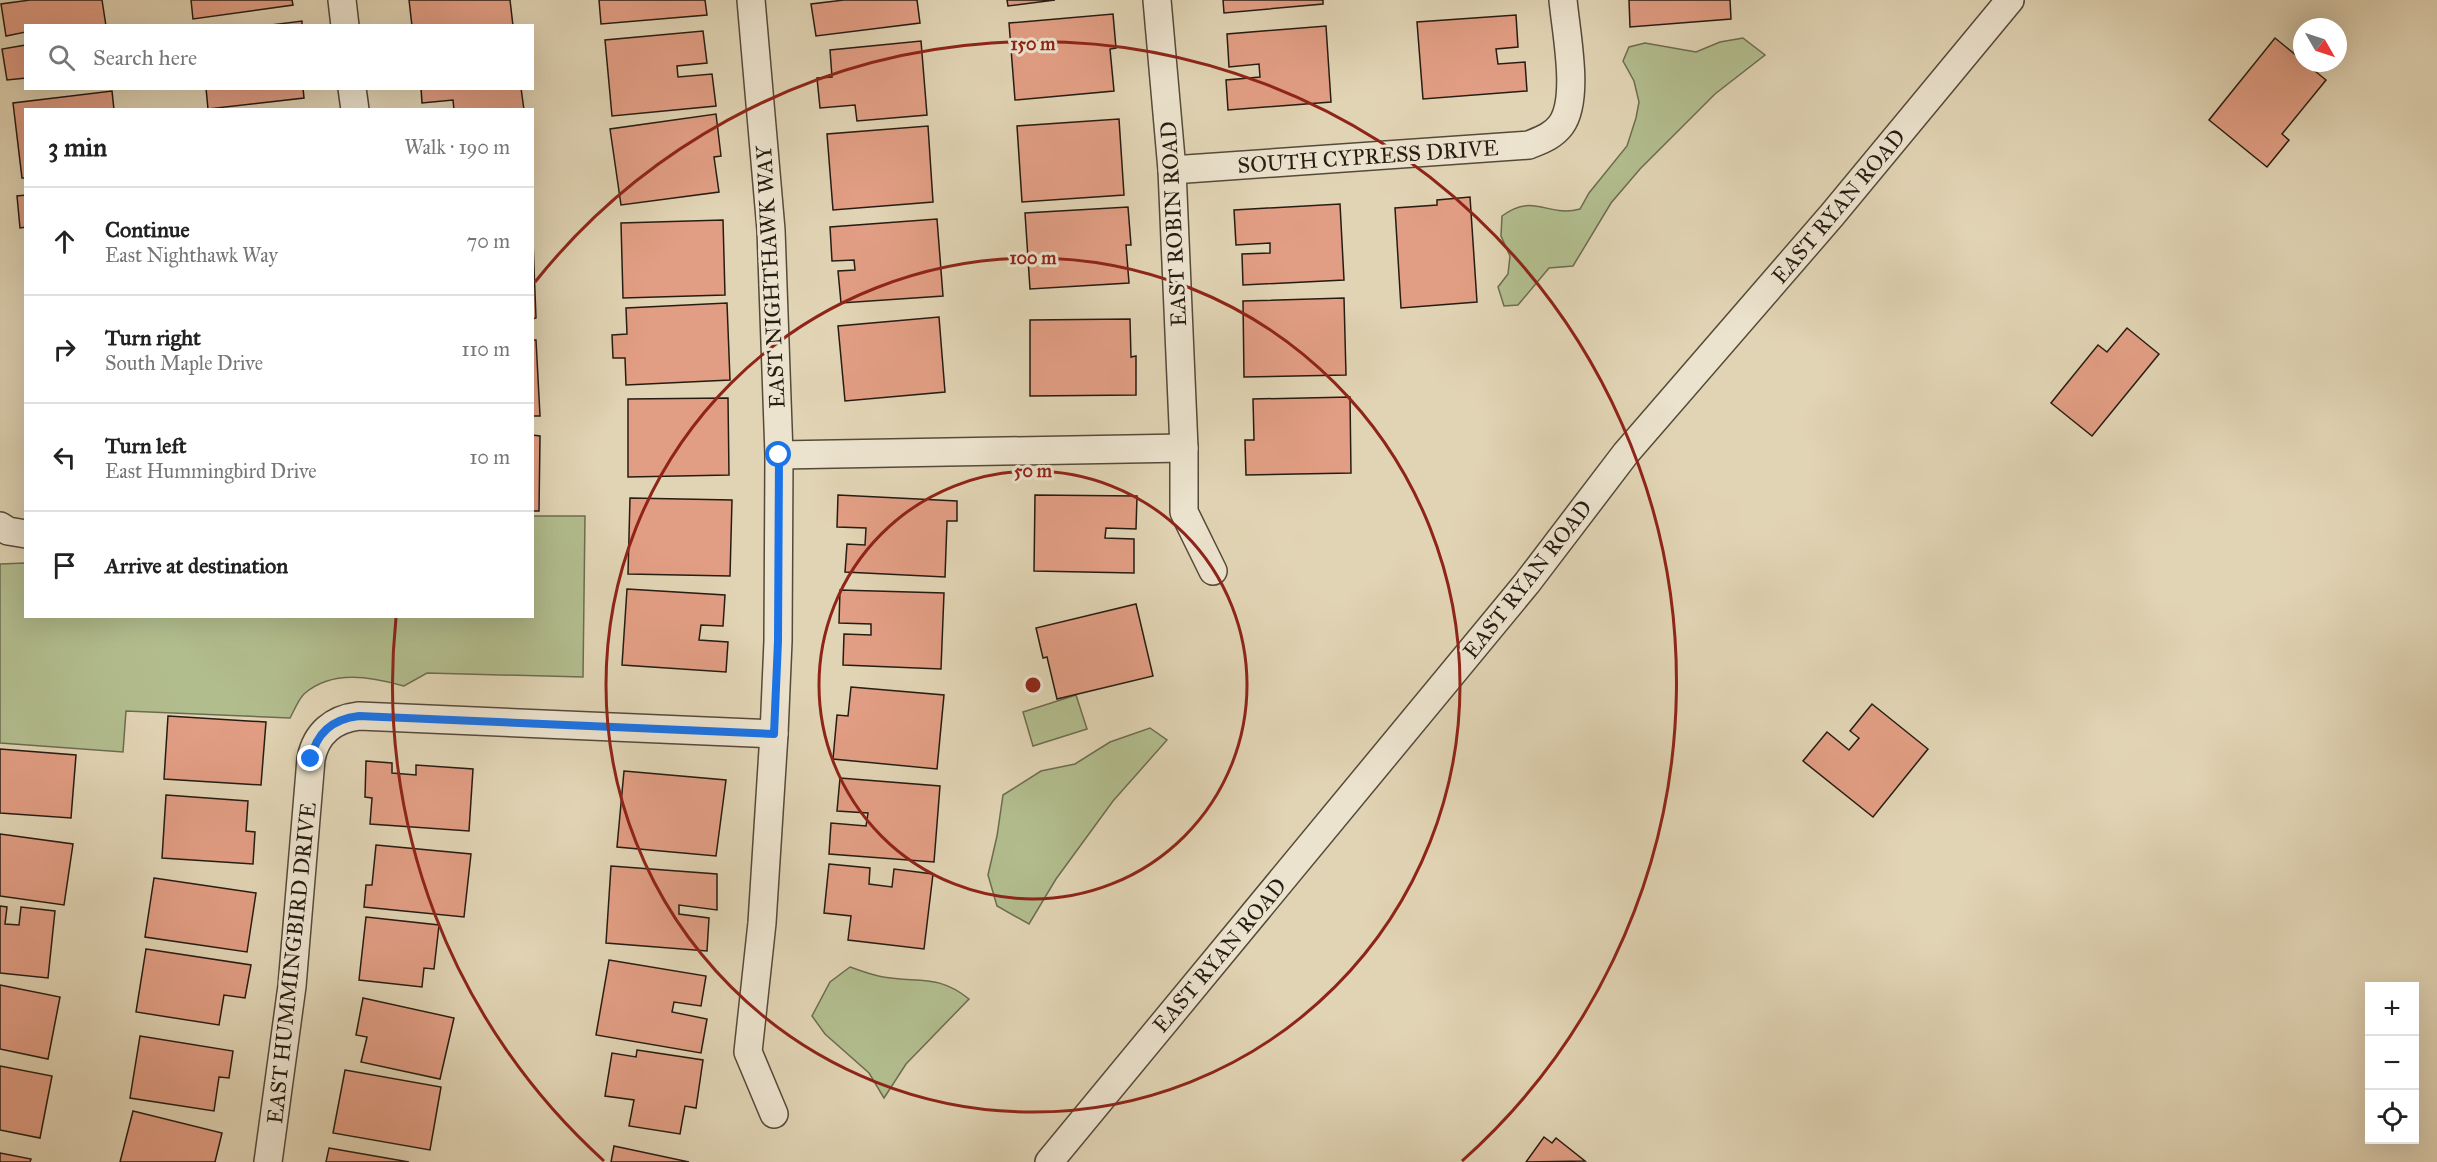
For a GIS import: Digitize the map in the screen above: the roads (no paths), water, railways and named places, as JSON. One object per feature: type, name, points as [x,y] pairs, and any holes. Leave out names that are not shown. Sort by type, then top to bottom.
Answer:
[{"type":"street","points":[[342,0],[345,24]]},
{"type":"street","name":"EAST NIGHTHAWK WAY","points":[[751,0],[771,230],[779,455],[778,641],[774,734],[762,923],[748,1052],[774,1114]]},
{"type":"street","name":"EAST ROBIN ROAD","points":[[1157,0],[1172,170],[1184,448],[1184,512],[1213,571]]},
{"type":"street","name":"SOUTH CYPRESS DRIVE","points":[[1172,170],[1529,145],[1549,136],[1560,127],[1569,112],[1572,95],[1563,0]]},
{"type":"street","name":"EAST RYAN ROAD","points":[[1049,1162],[1527,583],[1626,453],[1832,215],[2010,0]]},
{"type":"street","points":[[352,90],[355,108]]},
{"type":"street","points":[[779,455],[1184,448]]},
{"type":"street","points":[[0,526],[8,531],[24,534]]},
{"type":"street","name":"EAST HUMMINGBIRD DRIVE","points":[[268,1162],[292,986],[311,759],[314,745],[324,731],[345,717],[359,716],[774,734]]}]
